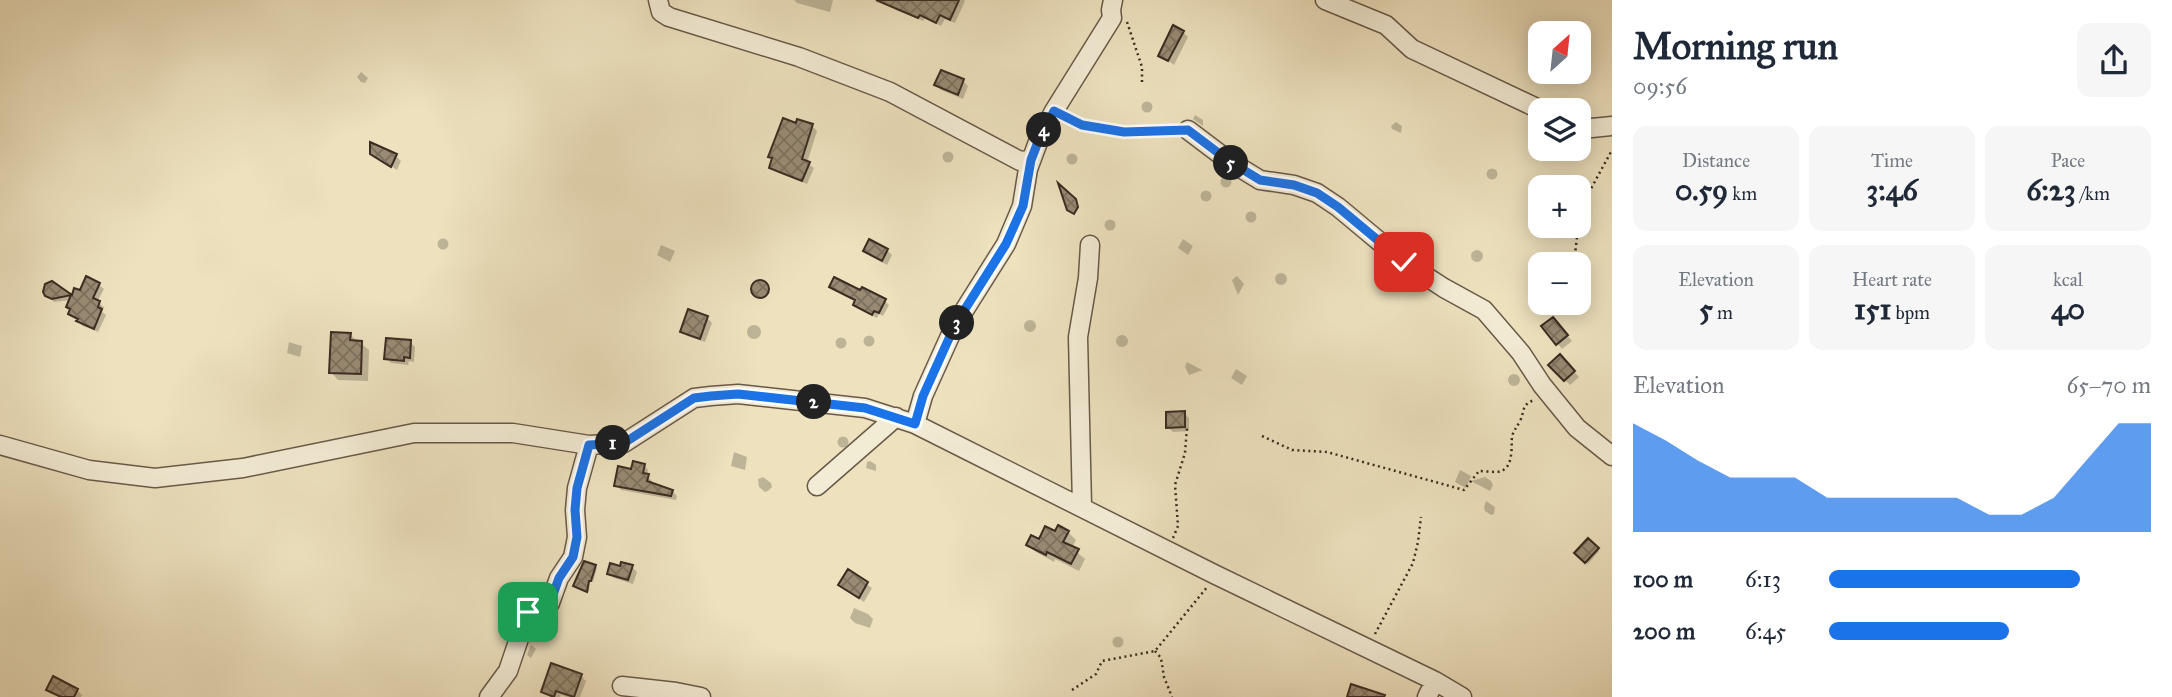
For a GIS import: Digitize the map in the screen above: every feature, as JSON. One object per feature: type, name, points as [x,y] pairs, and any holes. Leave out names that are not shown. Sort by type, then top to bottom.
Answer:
[{"type":"street","points":[[658,0],[662,12],[669,17],[799,57],[890,92],[1020,161],[1031,160]]},
{"type":"street","points":[[1325,0],[1386,25],[1412,49],[1528,104]]},
{"type":"street","points":[[915,424],[923,396],[955,325],[1006,244],[1023,206],[1031,160],[1038,142],[1054,111],[1112,18],[1112,5]]},
{"type":"street","points":[[1591,128],[1612,126]]},
{"type":"street","points":[[1188,130],[1260,180],[1294,185],[1317,193],[1404,262],[1484,310],[1521,353],[1542,385],[1577,428],[1612,456]]},
{"type":"street","points":[[1082,506],[1078,337],[1088,278],[1090,244]]},
{"type":"street","points":[[0,445],[89,470],[155,478],[243,468],[414,433],[513,433],[589,445],[624,443],[694,398],[711,396],[738,394],[865,408],[915,424],[1367,649],[1431,689],[1462,697]]},
{"type":"street","points":[[817,486],[896,417]]},
{"type":"street","points":[[489,697],[508,671],[528,612],[550,603],[559,578],[573,557],[577,537],[577,488],[589,445]]},
{"type":"street","points":[[622,686],[701,697]]},
{"type":"path","points":[[1112,5],[1127,22],[1142,67],[1142,82]]},
{"type":"path","points":[[1054,111],[1082,125],[1124,132],[1188,130]]},
{"type":"path","points":[[1575,252],[1577,237],[1589,208],[1587,196],[1612,149]]},
{"type":"path","points":[[1262,436],[1292,450],[1327,452],[1464,489],[1479,471],[1500,472],[1506,467],[1522,408],[1535,400],[1542,385]]},
{"type":"path","points":[[1168,550],[1178,526],[1175,485],[1185,453],[1187,427]]},
{"type":"path","points":[[1367,649],[1413,563],[1419,542],[1421,517]]},
{"type":"path","points":[[1072,690],[1096,674],[1101,660],[1155,651],[1216,575]]},
{"type":"path","points":[[1155,651],[1161,658],[1164,677],[1172,697]]},
{"type":"building","points":[[876,0],[959,0],[950,20],[940,15],[936,23]]},
{"type":"building","points":[[1173,25],[1184,31],[1168,61],[1158,56]]},
{"type":"building","points":[[941,70],[964,79],[958,95],[934,85]]},
{"type":"building","points":[[783,118],[796,123],[797,119],[813,124],[802,159],[810,162],[802,181],[769,168],[772,158],[768,157]]},
{"type":"building","points":[[370,142],[397,154],[391,167],[370,154]]},
{"type":"building","points":[[1058,183],[1076,199],[1078,207],[1074,214],[1067,210]]},
{"type":"building","points":[[869,239],[888,249],[882,261],[863,251]]},
{"type":"building","points":[[86,276],[100,283],[93,298],[100,301],[98,307],[102,309],[94,329],[68,314],[70,309],[66,307],[71,295],[52,299],[43,292],[45,284],[52,281],[72,295],[74,288],[80,290]]},
{"type":"building","points":[[834,277],[886,299],[879,313],[874,311],[872,315],[853,305],[855,300],[829,287]]},
{"type":"building","points":[[756,280],[764,280],[769,289],[767,296],[756,298],[751,293],[751,285]]},
{"type":"building","points":[[688,309],[708,316],[700,339],[680,332]]},
{"type":"building","points":[[1553,317],[1568,335],[1556,345],[1541,326]]},
{"type":"building","points":[[331,332],[351,333],[350,340],[362,341],[361,374],[329,373]]},
{"type":"building","points":[[386,338],[411,340],[410,358],[404,357],[404,361],[384,359]]},
{"type":"building","points":[[1560,354],[1575,371],[1564,381],[1548,365]]},
{"type":"building","points":[[1185,411],[1185,427],[1166,428],[1166,412]]},
{"type":"building","points":[[633,461],[645,464],[643,473],[649,474],[647,481],[673,490],[671,496],[614,486],[618,466],[631,469]]},
{"type":"building","points":[[1058,525],[1069,531],[1063,542],[1079,549],[1071,564],[1026,545],[1031,535],[1039,539],[1045,526],[1055,531]]},
{"type":"building","points":[[1588,538],[1599,548],[1585,563],[1574,553]]},
{"type":"building","points":[[584,561],[596,565],[587,592],[573,586]]},
{"type":"building","points":[[621,562],[633,565],[628,580],[607,574],[610,563],[620,566]]},
{"type":"building","points":[[848,569],[868,582],[859,598],[838,585]]},
{"type":"building","points":[[551,663],[582,674],[574,697],[556,691],[554,697],[541,692]]},
{"type":"building","points":[[53,676],[78,689],[74,697],[61,697],[46,690]]},
{"type":"building","points":[[1351,684],[1385,695],[1347,697]]},
{"type":"route","points":[[528,612],[550,603],[559,578],[573,557],[577,537],[577,488],[589,445],[624,443],[694,398],[738,394],[865,408],[915,424],[923,396],[955,325],[1006,244],[1023,206],[1028,169],[1054,111],[1082,125],[1124,132],[1188,130],[1260,180],[1294,185],[1317,193],[1404,262]]}]
